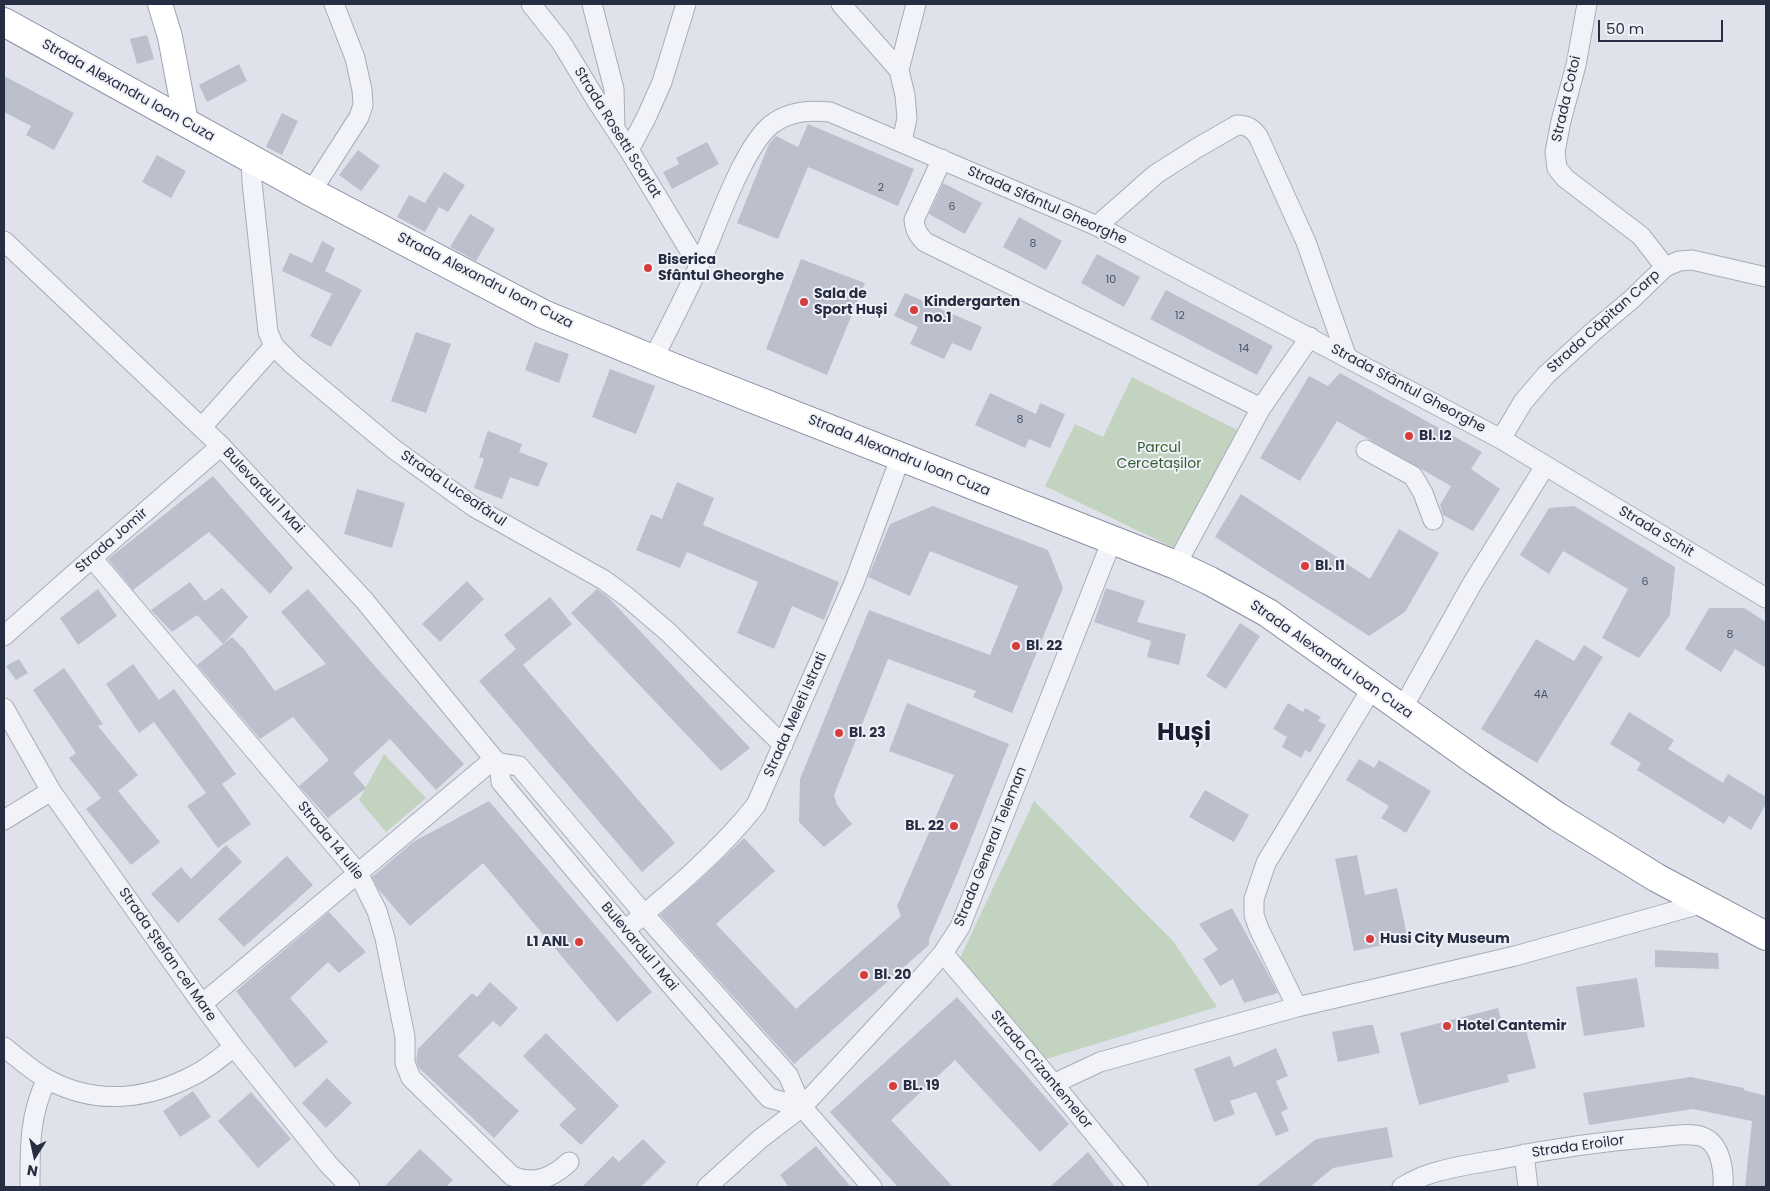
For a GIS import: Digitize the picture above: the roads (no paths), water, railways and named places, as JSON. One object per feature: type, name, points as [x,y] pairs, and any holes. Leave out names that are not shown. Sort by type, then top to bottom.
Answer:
[{"type":"highway","name":"Strada Alexandru Ioan Cuza","points":[[4,22],[311,192],[543,314],[1176,565],[1210,581],[1268,613],[1372,688],[1558,817],[1657,878],[1766,936]]},
{"type":"main road","points":[[160,4],[172,46],[186,122]]},
{"type":"street","points":[[311,192],[360,116],[363,105],[362,90],[355,58],[334,4]]},
{"type":"street","name":"Strada Rosetti Scarlat","points":[[531,4],[561,42],[699,266]]},
{"type":"street","points":[[592,4],[614,89],[615,129]]},
{"type":"street","points":[[629,150],[662,82],[686,4]]},
{"type":"street","points":[[841,4],[899,70],[905,95],[907,118],[902,142]]},
{"type":"street","points":[[899,70],[916,4]]},
{"type":"street","name":"Strada Cotoi","points":[[1587,4],[1576,65],[1561,121],[1556,152],[1557,168],[1564,178],[1641,236],[1665,267]]},
{"type":"street","name":"Strada Sfântul Gheorghe","points":[[653,359],[699,266],[727,198],[753,146],[774,122],[799,112],[830,112],[1097,226],[1501,439],[1545,466]]},
{"type":"street","points":[[1097,226],[1156,174],[1230,128],[1237,125],[1245,125],[1252,128],[1258,136],[1298,224],[1347,358]]},
{"type":"street","name":"Strada Luceafărul","points":[[251,158],[268,332],[274,346],[292,364],[395,450],[474,507],[604,580],[627,597],[668,632],[783,745]]},
{"type":"street","points":[[942,159],[914,220],[914,228],[917,234],[925,242],[1262,408]]},
{"type":"street","name":"Bulevardul 1 Mai","points":[[4,241],[202,427],[364,600],[496,761],[501,782],[769,1098],[802,1107]]},
{"type":"street","name":"Strada Căpitan Carp","points":[[1501,439],[1523,402],[1546,375],[1632,299],[1665,267],[1678,261],[1692,260],[1766,277]]},
{"type":"street","points":[[1176,565],[1231,461],[1262,408],[1310,337]]},
{"type":"street","points":[[202,427],[274,346]]},
{"type":"street","name":"Strada Jomir","points":[[4,636],[221,446]]},
{"type":"street","points":[[1366,450],[1413,476],[1423,494],[1433,520]]},
{"type":"street","name":"Strada Meleti Istrati","points":[[625,930],[716,850],[756,805],[854,583],[901,456]]},
{"type":"street","points":[[1402,709],[1472,584],[1545,466]]},
{"type":"street","name":"Strada Schit","points":[[1545,466],[1766,598]]},
{"type":"street","name":"Strada General Teleman","points":[[707,1187],[760,1139],[802,1107],[943,953],[960,927],[1112,540]]},
{"type":"street","name":"Strada 14 Iulie","points":[[92,558],[358,873],[377,911],[385,938],[405,1037],[405,1063],[411,1078],[512,1176],[522,1180],[536,1181],[549,1177],[569,1162]]},
{"type":"street","points":[[1297,1007],[1259,930],[1254,915],[1254,899],[1266,863],[1372,688]]},
{"type":"street","name":"Strada Ștefan cel Mare","points":[[4,708],[51,791],[202,1004],[328,1164],[350,1187]]},
{"type":"street","points":[[202,1004],[358,873],[496,761]]},
{"type":"street","name":"Bulevardul 1 Mai","points":[[496,761],[519,766],[644,914],[788,1075],[802,1107],[872,1187]]},
{"type":"street","points":[[4,820],[51,791]]},
{"type":"street","points":[[1053,1084],[1100,1062],[1297,1007],[1515,956],[1704,903]]},
{"type":"street","name":"Strada Crizantemelor","points":[[943,953],[1138,1187]]},
{"type":"street","points":[[4,1047],[47,1079],[74,1091],[113,1097],[145,1095],[171,1087],[198,1073],[234,1047]]},
{"type":"street","points":[[30,1187],[32,1131],[35,1110],[38,1096],[47,1079]]},
{"type":"street","name":"Strada Eroilor","points":[[1402,1187],[1414,1180],[1439,1171],[1524,1154],[1626,1139],[1689,1136],[1704,1137],[1712,1144],[1718,1153],[1722,1167],[1723,1187]]},
{"type":"street","points":[[1524,1154],[1528,1187]]},
{"type":"place","name":"Biserica Sfântul Gheorghe","points":[[648,268]]},
{"type":"place","name":"Sala de Sport Huși","points":[[804,302]]},
{"type":"place","name":"Kindergarten no.1","points":[[914,310]]},
{"type":"place","name":"Bl. I2","points":[[1409,436]]},
{"type":"place","name":"Bl. I1","points":[[1305,566]]},
{"type":"place","name":"Bl. 22","points":[[1016,646]]},
{"type":"place","name":"Bl. 23","points":[[839,733]]},
{"type":"place","name":"BL. 22","points":[[954,826]]},
{"type":"place","name":"Husi City Museum","points":[[1370,939]]},
{"type":"place","name":"L1 ANL","points":[[579,942]]},
{"type":"place","name":"Bl. 20","points":[[864,975]]},
{"type":"place","name":"Hotel Cantemir","points":[[1447,1026]]},
{"type":"place","name":"BL. 19","points":[[893,1086]]},
{"type":"district","name":"Huși","points":[[1184,734]]},
{"type":"park label","name":"Parcul Cercetașilor","points":[[1159,456]]}]
